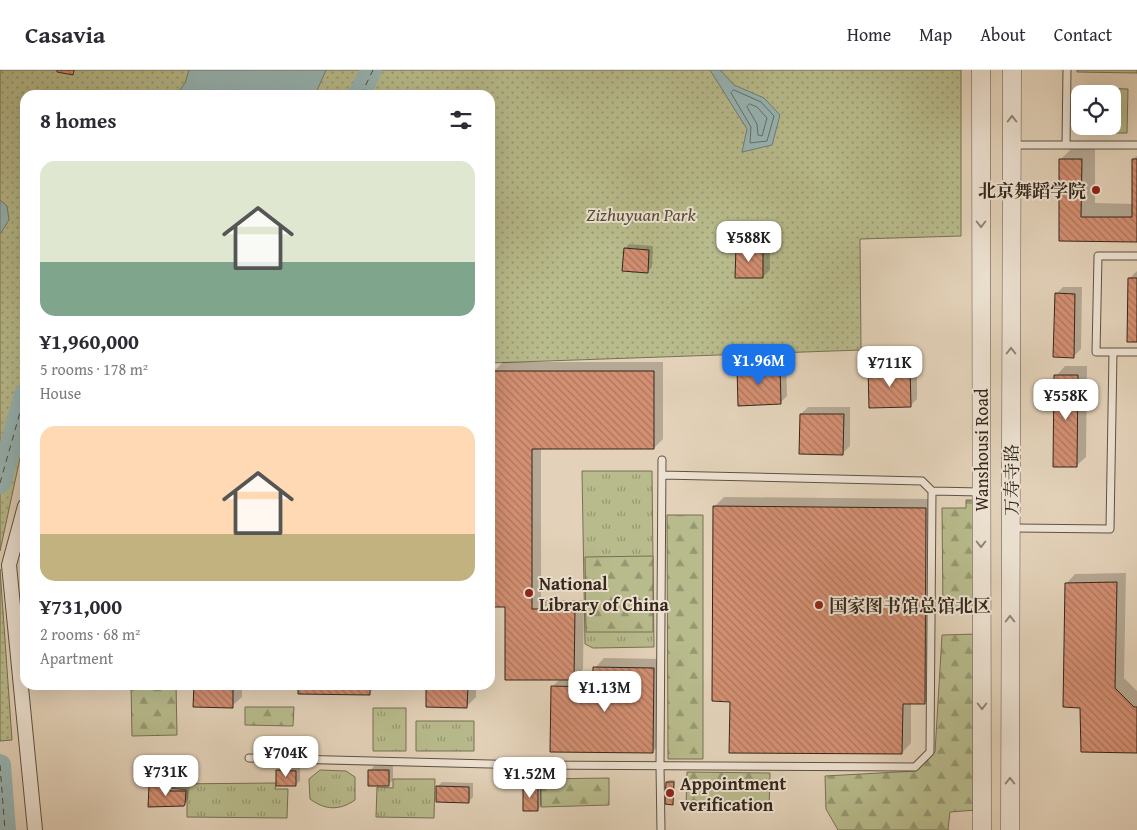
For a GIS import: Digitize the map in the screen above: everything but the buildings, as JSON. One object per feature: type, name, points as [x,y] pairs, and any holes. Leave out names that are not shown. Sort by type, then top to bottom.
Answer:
[{"type":"street","name":"Wanshousi Road","points":[[981,70],[982,830]]},
{"type":"street","name":"万寿寺路","points":[[1010,830],[1012,70]]},
{"type":"street","points":[[20,523],[8,565],[20,683]]},
{"type":"street","points":[[21,690],[35,830]]},
{"type":"lane","points":[[1066,145],[1067,70]]},
{"type":"lane","points":[[1012,145],[1137,145]]},
{"type":"lane","points":[[1137,256],[1098,256],[1096,352],[1137,352]]},
{"type":"lane","points":[[1011,528],[1110,529],[1113,352]]},
{"type":"lane","points":[[661,830],[662,460]]},
{"type":"lane","points":[[249,758],[528,765],[914,767],[930,752],[932,491],[922,480],[662,475]]},
{"type":"lane","points":[[932,491],[981,492]]},
{"type":"green space","name":"Zizhuyuan Park","points":[[0,70],[961,70],[961,236],[860,239],[861,350],[495,363],[495,90],[20,90],[20,458],[0,551]]},
{"type":"green space","points":[[1077,70],[1137,70],[1137,73],[1077,72]]},
{"type":"green space","points":[[1121,89],[1128,89],[1127,133],[1121,133]]},
{"type":"green space","points":[[582,471],[652,471],[654,647],[593,648],[585,644]]},
{"type":"green space","points":[[966,500],[978,500],[978,610],[943,611],[942,508],[966,508]]},
{"type":"green space","points":[[667,515],[703,515],[703,759],[668,759]]},
{"type":"green space","points":[[653,556],[653,632],[586,632],[585,557]]},
{"type":"green space","points":[[0,569],[12,740],[0,741]]},
{"type":"green space","points":[[978,634],[977,810],[950,812],[948,830],[838,830],[826,809],[825,776],[916,771],[935,752],[942,635]]},
{"type":"green space","points":[[131,690],[176,690],[177,735],[132,736]]},
{"type":"green space","points":[[245,707],[294,707],[293,726],[245,725]]},
{"type":"green space","points":[[373,708],[406,708],[406,751],[373,751]]},
{"type":"green space","points":[[416,721],[474,721],[474,751],[416,751]]},
{"type":"green space","points":[[320,770],[346,771],[355,777],[355,800],[349,804],[332,808],[310,799],[309,779]]},
{"type":"green space","points":[[687,772],[770,773],[769,810],[686,808]]},
{"type":"green space","points":[[609,778],[609,805],[541,807],[540,779]]},
{"type":"green space","points":[[393,779],[435,779],[434,818],[376,817],[377,787],[393,788]]},
{"type":"green space","points":[[276,783],[275,789],[288,789],[287,818],[187,817],[187,790],[171,788],[170,784]]},
{"type":"water","points":[[189,70],[326,70],[317,90],[180,90],[185,83]]},
{"type":"water","points":[[710,70],[720,70],[734,85],[764,98],[780,115],[772,145],[742,152],[747,129]]},
{"type":"water","points":[[0,200],[7,206],[9,220],[0,234]]},
{"type":"waterway","points":[[361,90],[371,70]]},
{"type":"waterway","points":[[0,483],[20,413]]},
{"type":"waterway","points":[[0,765],[5,830]]},
{"type":"ferry route","points":[[363,90],[373,70]]},
{"type":"ferry route","points":[[0,483],[20,413]]},
{"type":"ferry route","points":[[0,765],[5,830]]},
{"type":"place","name":"北京舞蹈学院","points":[[1096,190]]},
{"type":"place","name":"National Library of China","points":[[529,593]]},
{"type":"place","name":"国家图书馆总馆北区","points":[[819,605]]},
{"type":"place","name":"Appointment verification","points":[[670,793]]}]
